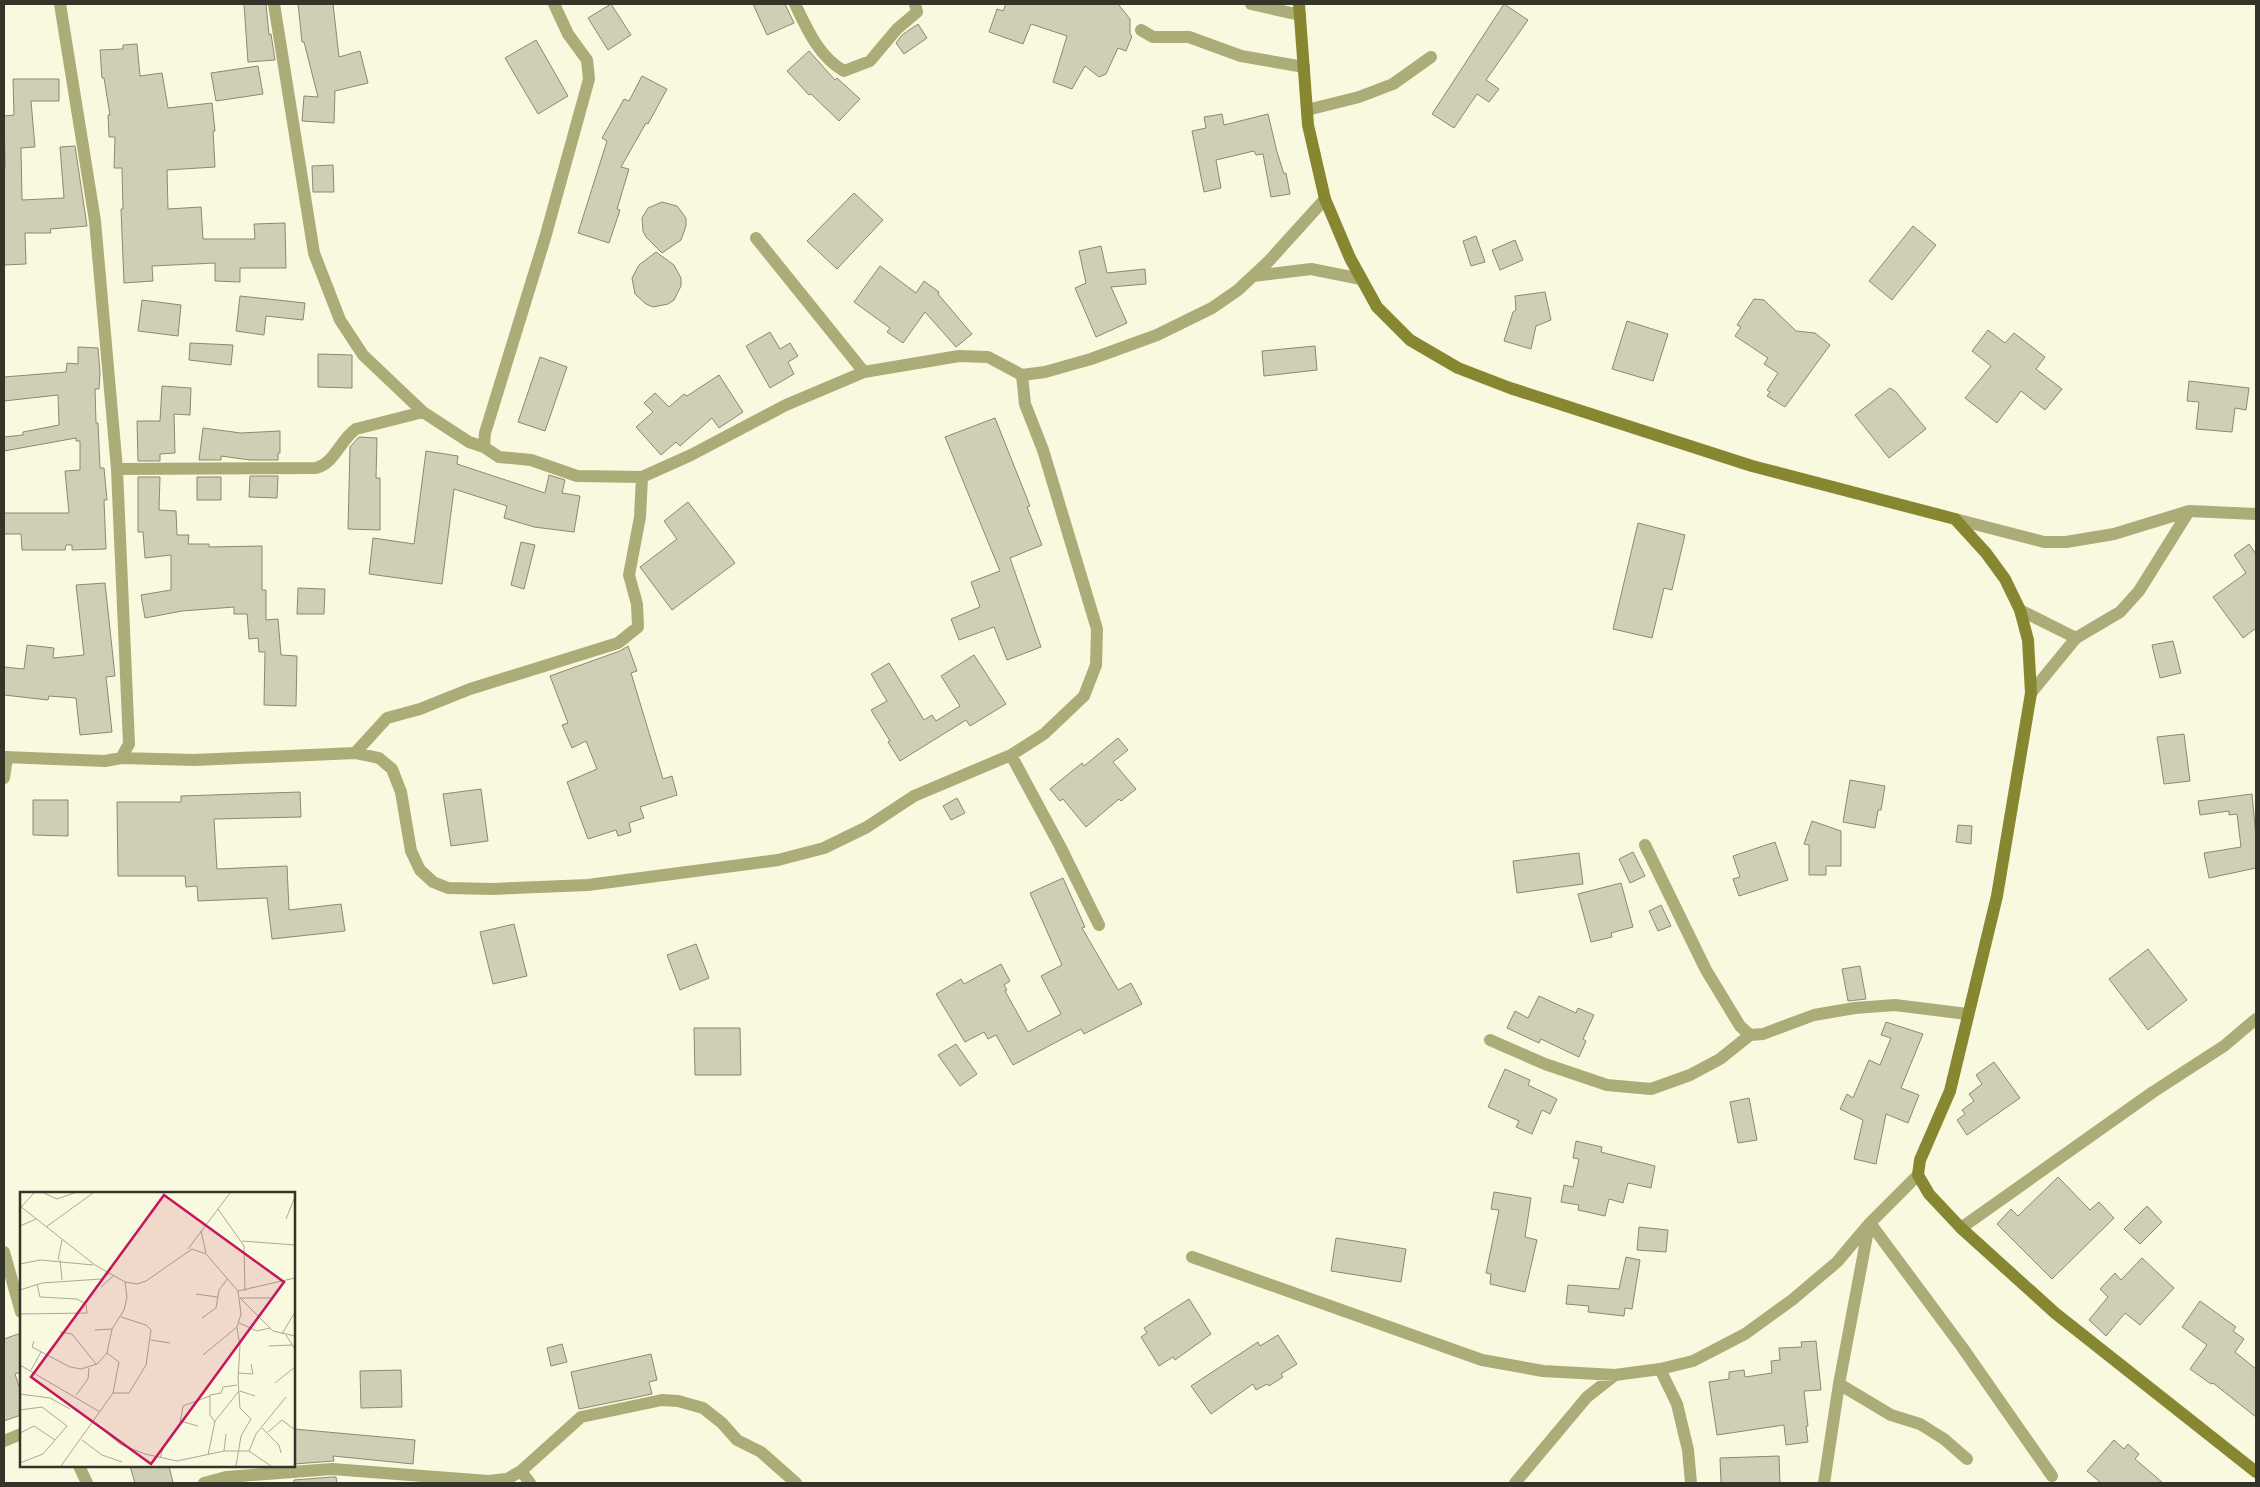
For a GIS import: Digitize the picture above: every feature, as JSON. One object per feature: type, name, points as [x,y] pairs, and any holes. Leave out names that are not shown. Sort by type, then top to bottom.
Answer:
[{"type":"street","points":[[60,4],[95,221],[116,469],[129,744],[121,758]]},
{"type":"street","points":[[274,4],[314,253],[340,320],[363,354],[423,412],[469,442],[484,448],[498,457],[531,460],[578,476],[642,477],[691,455],[786,404],[864,372],[959,356],[988,357],[1022,375],[1045,372],[1091,359],[1157,335],[1212,308],[1254,276],[1325,200]]},
{"type":"street","points":[[484,448],[485,433],[545,238],[589,79],[587,60],[568,34],[554,4]]},
{"type":"street","points":[[795,4],[811,35],[832,64],[844,71],[870,61],[897,29],[917,12],[915,4]]},
{"type":"street","points":[[1251,4],[1299,9],[1308,125],[1325,200],[1361,279],[1377,307],[1410,340],[1458,368],[1510,388],[1752,466],[2044,542],[2066,542],[2114,534],[2188,511],[2256,514]]},
{"type":"street","points":[[1141,30],[1154,37],[1189,37],[1242,56],[1304,67]]},
{"type":"street","points":[[1307,110],[1359,97],[1393,84],[1431,57]]},
{"type":"street","points":[[756,238],[864,372]]},
{"type":"street","points":[[1254,276],[1311,270],[1361,279]]},
{"type":"street","points":[[4,778],[5,757],[106,761],[121,758],[194,760],[354,753],[379,758],[392,768],[401,792],[411,851],[420,870],[433,882],[448,888],[493,889],[588,885],[778,860],[824,848],[867,827],[914,796],[1011,755],[1044,734],[1084,696],[1096,666],[1097,629],[1042,450],[1025,404],[1022,375]]},
{"type":"street","points":[[116,469],[316,468],[329,462],[347,435],[356,429],[423,412]]},
{"type":"street","points":[[354,753],[387,718],[420,709],[470,689],[618,643],[638,627],[637,604],[629,576],[640,517],[642,477]]},
{"type":"street","points":[[2031,694],[2076,638],[2120,612],[2139,592],[2188,511]]},
{"type":"street","points":[[1192,1257],[1482,1360],[1543,1371],[1615,1375],[1660,1370],[1694,1360],[1746,1334],[1792,1300],[1837,1262],[1870,1223],[1918,1175],[1920,1160],[1950,1091],[1996,896],[2031,694],[2028,640],[2020,610],[2005,579],[1986,553],[1955,519]]},
{"type":"street","points":[[2020,610],[2076,638]]},
{"type":"street","points":[[1011,755],[1060,846],[1099,925]]},
{"type":"street","points":[[1645,845],[1706,970],[1740,1026],[1750,1035]]},
{"type":"street","points":[[1490,1040],[1545,1064],[1607,1085],[1651,1089],[1690,1075],[1720,1059],[1750,1035],[1763,1034],[1814,1015],[1855,1008],[1895,1005],[1968,1014]]},
{"type":"street","points":[[1961,1228],[2153,1092],[2224,1046],[2256,1018]]},
{"type":"street","points":[[1918,1175],[1929,1194],[1961,1228],[2055,1313],[2256,1472]]},
{"type":"street","points":[[1824,1483],[1839,1384],[1870,1223]]},
{"type":"street","points":[[1870,1223],[1962,1347],[2052,1476]]},
{"type":"street","points":[[4,1252],[20,1308]]},
{"type":"street","points":[[1660,1370],[1677,1404],[1688,1450],[1691,1483]]},
{"type":"street","points":[[1515,1483],[1587,1396],[1615,1375]]},
{"type":"street","points":[[1839,1384],[1891,1415],[1920,1424],[1944,1439],[1968,1459]]},
{"type":"street","points":[[204,1483],[226,1477],[332,1469],[488,1481],[506,1479],[521,1471],[580,1418],[662,1400],[678,1401],[703,1408],[722,1423],[737,1440],[761,1452],[796,1483]]},
{"type":"street","points":[[4,1441],[20,1434]]},
{"type":"street","points":[[79,1467],[87,1483]]},
{"type":"street","points":[[521,1471],[530,1483]]},
{"type":"building","points":[[244,4],[266,4],[269,35],[271,34],[275,60],[248,62]]},
{"type":"building","points":[[298,4],[333,4],[339,57],[360,51],[368,83],[335,91],[334,123],[302,121],[304,96],[318,97],[304,42],[302,42]]},
{"type":"building","points":[[611,4],[631,35],[608,50],[588,18]]},
{"type":"building","points":[[753,4],[785,4],[794,23],[767,35]]},
{"type":"building","points":[[1006,4],[1118,4],[1130,19],[1130,34],[1132,36],[1126,51],[1118,48],[1106,74],[1099,77],[1085,66],[1072,89],[1053,82],[1067,36],[1031,24],[1023,44],[989,32],[997,9],[1003,11]]},
{"type":"building","points":[[1504,4],[1528,20],[1486,80],[1499,89],[1489,102],[1477,94],[1454,128],[1432,114]]},
{"type":"building","points":[[918,24],[927,38],[904,54],[896,43],[902,35]]},
{"type":"building","points":[[536,40],[568,96],[538,114],[505,58]]},
{"type":"building","points":[[137,44],[140,76],[162,73],[168,108],[212,103],[215,131],[213,131],[215,167],[167,170],[168,209],[201,207],[203,239],[255,239],[254,224],[285,223],[286,268],[240,268],[240,282],[215,281],[215,263],[152,266],[153,281],[124,283],[121,209],[123,209],[122,168],[114,168],[115,137],[109,137],[108,115],[110,115],[104,78],[102,78],[100,50],[123,49],[123,45]]},
{"type":"building","points":[[809,51],[835,80],[837,78],[860,99],[839,121],[811,94],[809,95],[787,71]]},
{"type":"building","points":[[258,66],[263,94],[216,101],[211,73]]},
{"type":"building","points":[[642,76],[667,89],[621,167],[629,169],[617,209],[620,210],[609,243],[578,233],[607,141],[602,138],[624,99],[629,101]]},
{"type":"building","points":[[13,79],[59,79],[59,101],[31,101],[35,147],[21,148],[22,200],[64,198],[60,147],[75,146],[87,226],[50,229],[51,233],[25,233],[26,264],[4,265],[4,116],[14,115]]},
{"type":"building","points":[[1222,114],[1224,125],[1268,114],[1277,152],[1284,174],[1286,173],[1290,194],[1271,197],[1263,154],[1256,155],[1254,151],[1216,160],[1221,188],[1204,192],[1192,131],[1206,128],[1204,117]]},
{"type":"building","points":[[333,165],[334,192],[313,192],[312,166]]},
{"type":"building","points":[[854,193],[883,220],[837,269],[807,241]]},
{"type":"building","points":[[662,202],[677,206],[686,218],[686,226],[681,240],[662,253],[646,237],[643,231],[642,218],[648,208]]},
{"type":"building","points":[[1913,226],[1936,245],[1892,300],[1869,281]]},
{"type":"building","points":[[1476,236],[1485,262],[1471,266],[1463,241]]},
{"type":"building","points":[[1515,240],[1523,260],[1500,270],[1492,250]]},
{"type":"building","points":[[1101,246],[1107,273],[1145,269],[1146,284],[1111,287],[1127,323],[1096,337],[1075,288],[1086,283],[1079,251]]},
{"type":"building","points":[[656,252],[674,265],[681,278],[681,286],[674,300],[668,304],[653,307],[646,304],[635,294],[632,278],[639,265]]},
{"type":"building","points":[[880,266],[916,293],[924,281],[939,292],[938,294],[972,334],[956,347],[925,312],[903,343],[887,332],[890,328],[854,302]]},
{"type":"building","points":[[1545,292],[1551,320],[1536,326],[1531,349],[1504,341],[1513,312],[1516,310],[1515,296]]},
{"type":"building","points":[[240,296],[305,303],[303,320],[266,316],[264,335],[236,331]]},
{"type":"building","points":[[1754,299],[1764,300],[1796,331],[1815,333],[1830,345],[1785,407],[1767,396],[1770,392],[1767,390],[1778,373],[1764,364],[1768,358],[1735,336],[1741,327],[1737,325]]},
{"type":"building","points":[[142,300],[181,305],[178,336],[138,331]]},
{"type":"building","points":[[1627,321],[1668,334],[1653,381],[1612,369]]},
{"type":"building","points":[[1988,330],[2005,343],[2014,333],[2045,357],[2036,369],[2062,389],[2045,410],[2021,391],[1997,423],[1965,398],[1991,366],[1972,351]]},
{"type":"building","points":[[770,332],[780,349],[790,343],[798,356],[788,362],[794,374],[770,388],[746,346]]},
{"type":"building","points":[[190,343],[233,345],[231,365],[189,360]]},
{"type":"building","points":[[1315,346],[1317,370],[1264,376],[1262,351]]},
{"type":"building","points":[[78,347],[98,348],[100,373],[99,389],[95,389],[96,423],[98,423],[100,468],[104,468],[107,500],[104,500],[106,549],[72,550],[72,545],[66,545],[65,550],[22,550],[21,534],[4,534],[4,513],[69,513],[65,471],[80,470],[80,441],[76,441],[76,438],[4,451],[4,437],[23,435],[23,432],[59,425],[58,395],[4,401],[4,377],[66,372],[67,363],[78,364]]},
{"type":"building","points":[[318,354],[352,355],[352,388],[318,387]]},
{"type":"building","points":[[540,357],[567,367],[545,431],[518,422]]},
{"type":"building","points":[[719,375],[743,412],[719,428],[712,418],[680,446],[676,442],[661,455],[636,427],[653,412],[644,403],[655,393],[669,407],[684,394],[687,396]]},
{"type":"building","points":[[2189,381],[2249,388],[2246,410],[2235,408],[2232,432],[2196,429],[2199,402],[2187,401]]},
{"type":"building","points":[[162,386],[191,388],[190,415],[174,414],[175,453],[160,454],[160,461],[138,461],[137,421],[160,421]]},
{"type":"building","points":[[1890,388],[1896,392],[1926,429],[1889,458],[1855,415]]},
{"type":"building","points":[[995,418],[1030,506],[1027,507],[1042,545],[1010,558],[1041,647],[1007,660],[994,627],[959,640],[951,619],[980,607],[971,582],[1000,571],[945,437]]},
{"type":"building","points":[[203,428],[241,433],[280,431],[280,453],[278,453],[278,460],[250,460],[221,456],[221,460],[199,460]]},
{"type":"building","points":[[359,437],[377,438],[376,478],[380,478],[380,530],[348,529],[350,447]]},
{"type":"building","points":[[426,451],[458,456],[457,464],[545,493],[549,475],[565,480],[562,493],[580,496],[574,532],[534,527],[504,518],[507,506],[454,489],[442,584],[369,574],[373,538],[414,544]]},
{"type":"building","points":[[250,476],[278,476],[277,498],[249,497]]},
{"type":"building","points":[[138,477],[160,477],[159,510],[176,511],[177,535],[189,535],[188,544],[209,544],[209,547],[262,546],[262,590],[266,590],[266,620],[278,619],[281,655],[297,656],[296,706],[264,705],[265,652],[259,652],[258,638],[249,639],[247,614],[234,614],[234,607],[182,611],[145,618],[141,595],[171,590],[171,555],[145,558],[143,532],[138,532]]},
{"type":"building","points":[[197,477],[221,477],[221,500],[197,500]]},
{"type":"building","points":[[688,502],[735,563],[672,610],[640,567],[677,539],[664,521]]},
{"type":"building","points":[[1638,523],[1685,535],[1672,590],[1664,588],[1652,638],[1613,629]]},
{"type":"building","points":[[521,542],[535,545],[524,589],[511,585]]},
{"type":"building","points":[[2249,544],[2256,554],[2256,628],[2243,638],[2213,597],[2246,573],[2234,555]]},
{"type":"building","points":[[105,583],[115,676],[106,677],[112,732],[80,735],[76,698],[49,696],[48,700],[4,695],[4,667],[24,669],[27,645],[54,648],[53,658],[84,655],[76,585]]},
{"type":"building","points":[[298,588],[325,589],[324,614],[297,614]]},
{"type":"building","points":[[2173,641],[2181,673],[2160,678],[2152,645]]},
{"type":"building","points":[[628,646],[637,671],[631,673],[663,779],[672,776],[677,795],[640,807],[644,818],[629,823],[631,832],[618,836],[616,830],[588,839],[567,782],[597,769],[586,741],[572,748],[562,725],[568,723],[550,676],[620,651]]},
{"type":"building","points":[[974,655],[1006,704],[970,726],[966,720],[900,761],[871,710],[887,701],[871,674],[889,663],[924,720],[932,715],[936,721],[960,706],[941,676]]},
{"type":"building","points":[[2184,734],[2190,781],[2164,784],[2157,737]]},
{"type":"building","points":[[1118,738],[1128,750],[1113,762],[1136,789],[1121,801],[1119,799],[1086,827],[1063,799],[1060,801],[1050,789],[1082,763],[1084,766]]},
{"type":"building","points":[[1850,780],[1885,786],[1881,810],[1878,810],[1875,828],[1843,822]]},
{"type":"building","points":[[481,789],[488,841],[451,846],[443,794]]},
{"type":"building","points":[[300,792],[301,817],[214,819],[217,869],[287,866],[289,910],[341,904],[345,931],[272,939],[267,898],[198,901],[197,886],[186,887],[185,876],[118,876],[117,802],[181,802],[181,796]]},
{"type":"building","points":[[2252,794],[2256,837],[2256,868],[2209,878],[2204,853],[2241,847],[2237,814],[2229,815],[2229,811],[2200,815],[2198,801]]},
{"type":"building","points":[[957,798],[965,813],[951,820],[943,806]]},
{"type":"building","points":[[33,800],[68,800],[68,836],[33,835]]},
{"type":"building","points":[[1812,821],[1841,831],[1841,866],[1826,866],[1826,875],[1809,875],[1809,845],[1804,844]]},
{"type":"building","points":[[1958,825],[1972,826],[1971,844],[1956,842]]},
{"type":"building","points":[[1775,842],[1788,880],[1739,896],[1733,879],[1740,877],[1733,856]]},
{"type":"building","points":[[1633,852],[1645,876],[1630,883],[1619,859]]},
{"type":"building","points":[[1579,853],[1583,884],[1517,893],[1513,861]]},
{"type":"building","points":[[1063,878],[1085,927],[1082,928],[1118,990],[1131,983],[1142,1004],[1084,1034],[1081,1029],[1013,1065],[996,1035],[988,1039],[984,1032],[965,1042],[936,994],[961,979],[964,984],[1001,964],[1010,981],[1004,985],[1007,990],[1005,991],[1028,1032],[1061,1014],[1041,976],[1062,965],[1030,893]]},
{"type":"building","points":[[1621,883],[1633,927],[1611,933],[1612,937],[1591,942],[1578,894]]},
{"type":"building","points":[[1661,905],[1671,926],[1658,931],[1649,911]]},
{"type":"building","points":[[514,924],[527,976],[493,984],[480,932]]},
{"type":"building","points":[[696,944],[709,978],[680,990],[667,955]]},
{"type":"building","points":[[2148,949],[2187,1000],[2148,1030],[2109,979]]},
{"type":"building","points":[[1860,966],[1866,999],[1848,1001],[1842,969]]},
{"type":"building","points":[[1539,996],[1576,1013],[1578,1008],[1594,1015],[1583,1039],[1586,1041],[1579,1057],[1541,1039],[1539,1043],[1507,1028],[1515,1011],[1528,1018]]},
{"type":"building","points":[[1886,1022],[1923,1034],[1901,1088],[1919,1095],[1908,1123],[1886,1114],[1876,1164],[1854,1159],[1863,1120],[1840,1109],[1847,1094],[1853,1098],[1869,1060],[1880,1065],[1891,1038],[1881,1035]]},
{"type":"building","points":[[694,1028],[740,1028],[741,1075],[695,1075]]},
{"type":"building","points":[[956,1044],[977,1074],[960,1086],[938,1055]]},
{"type":"building","points":[[1994,1062],[2020,1098],[1967,1135],[1957,1120],[1965,1114],[1962,1110],[1974,1101],[1969,1094],[1982,1084],[1976,1075]]},
{"type":"building","points":[[1505,1069],[1530,1080],[1528,1085],[1557,1099],[1550,1114],[1542,1110],[1532,1134],[1516,1127],[1519,1121],[1488,1107]]},
{"type":"building","points":[[1749,1098],[1757,1140],[1738,1143],[1730,1102]]},
{"type":"building","points":[[1576,1141],[1602,1147],[1601,1152],[1655,1166],[1651,1188],[1628,1183],[1623,1203],[1609,1199],[1605,1216],[1578,1210],[1579,1205],[1561,1202],[1564,1185],[1573,1187],[1579,1159],[1573,1158]]},
{"type":"building","points":[[2058,1177],[2090,1210],[2099,1202],[2114,1218],[2052,1279],[1997,1224],[2011,1209],[2018,1216]]},
{"type":"building","points":[[1494,1192],[1531,1198],[1525,1237],[1537,1240],[1525,1292],[1490,1284],[1491,1274],[1486,1273],[1499,1210],[1491,1209]]},
{"type":"building","points":[[2147,1206],[2162,1222],[2140,1244],[2124,1229]]},
{"type":"building","points":[[1639,1227],[1668,1230],[1666,1252],[1637,1250]]},
{"type":"building","points":[[1336,1238],[1406,1249],[1401,1282],[1331,1271]]},
{"type":"building","points":[[1626,1257],[1640,1260],[1632,1309],[1625,1308],[1624,1316],[1588,1312],[1589,1306],[1566,1304],[1568,1285],[1619,1289]]},
{"type":"building","points":[[2142,1258],[2174,1288],[2140,1325],[2125,1313],[2106,1336],[2089,1320],[2108,1297],[2100,1289],[2115,1273],[2121,1280]]},
{"type":"building","points":[[1189,1299],[1211,1334],[1175,1360],[1173,1357],[1159,1366],[1141,1337],[1147,1333],[1144,1328]]},
{"type":"building","points":[[2200,1301],[2236,1327],[2233,1331],[2244,1339],[2235,1352],[2256,1369],[2256,1417],[2213,1383],[2211,1384],[2190,1369],[2207,1345],[2182,1327]]},
{"type":"building","points":[[20,1333],[20,1372],[15,1374],[20,1389],[20,1415],[4,1421],[4,1339]]},
{"type":"building","points":[[1278,1335],[1297,1364],[1281,1374],[1283,1377],[1269,1386],[1267,1384],[1256,1390],[1253,1384],[1211,1414],[1191,1386],[1258,1342],[1260,1346]]},
{"type":"building","points":[[1816,1341],[1821,1390],[1804,1391],[1808,1442],[1786,1445],[1784,1425],[1717,1435],[1709,1382],[1729,1379],[1729,1372],[1744,1370],[1745,1377],[1772,1373],[1771,1361],[1780,1360],[1779,1348],[1802,1347],[1801,1342]]},
{"type":"building","points":[[562,1344],[567,1362],[551,1366],[547,1348]]},
{"type":"building","points":[[651,1354],[657,1380],[649,1382],[652,1394],[579,1409],[571,1372]]},
{"type":"building","points":[[401,1370],[402,1407],[361,1408],[360,1371]]},
{"type":"building","points":[[295,1429],[415,1440],[413,1464],[333,1456],[334,1461],[295,1464]]},
{"type":"building","points":[[2114,1440],[2124,1449],[2128,1444],[2139,1454],[2135,1459],[2163,1483],[2101,1483],[2087,1471]]},
{"type":"building","points":[[1779,1456],[1780,1483],[1721,1483],[1720,1458]]},
{"type":"building","points":[[130,1467],[169,1467],[173,1483],[135,1483]]},
{"type":"building","points":[[336,1477],[337,1483],[294,1483],[294,1480]]}]
